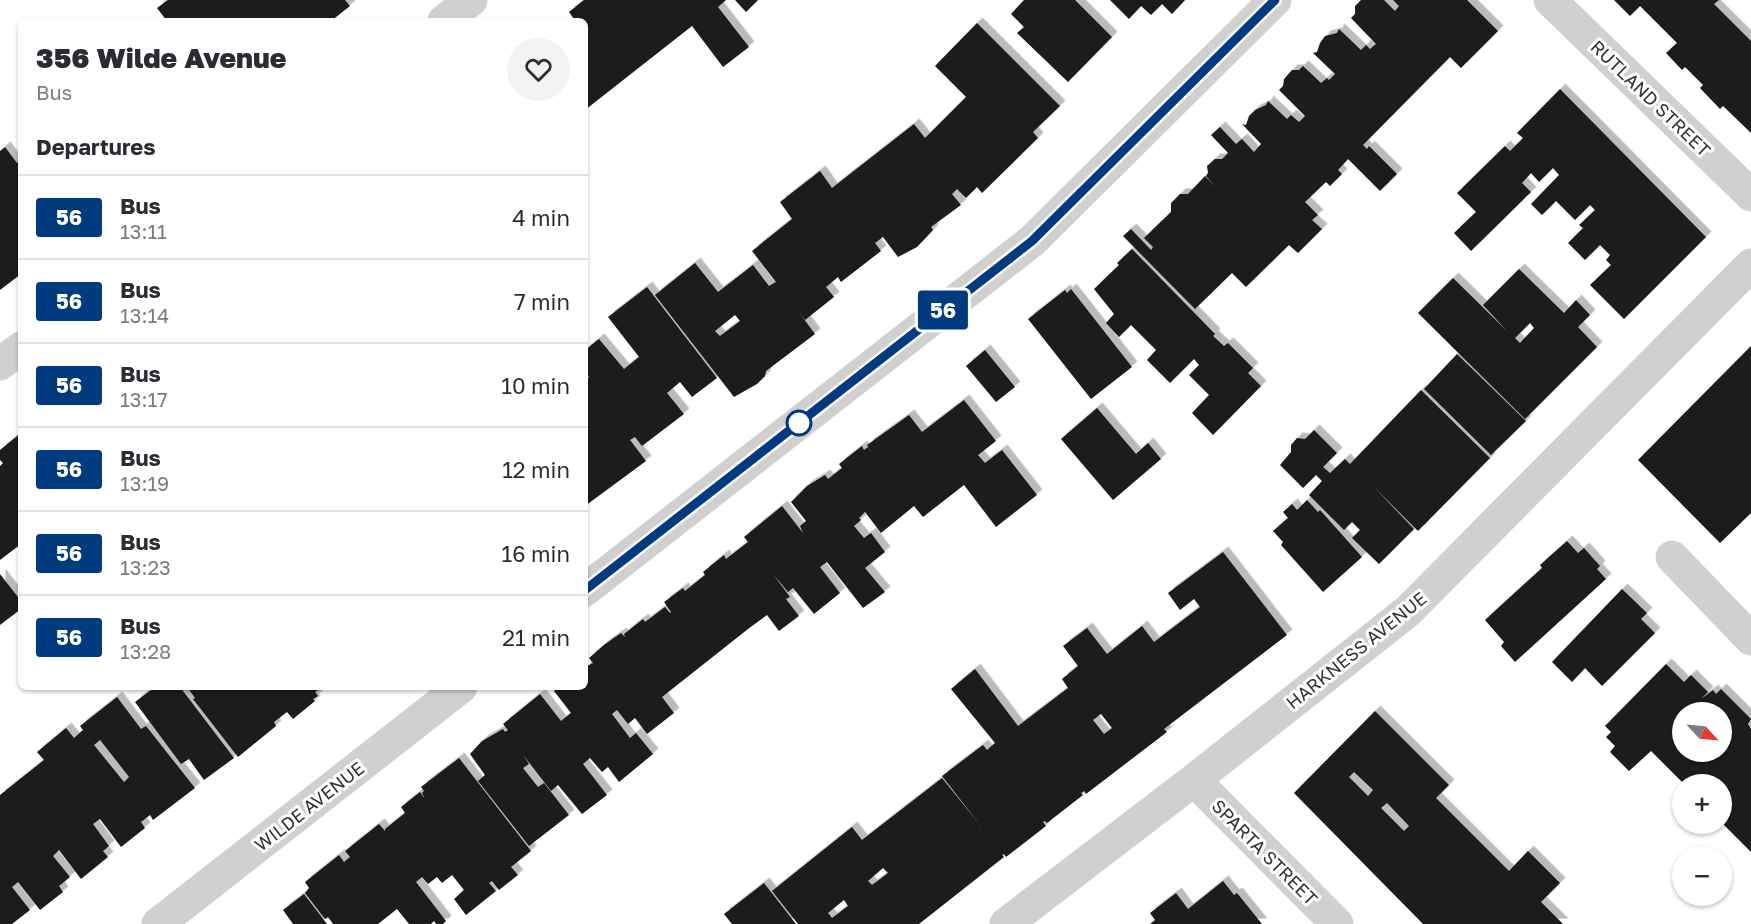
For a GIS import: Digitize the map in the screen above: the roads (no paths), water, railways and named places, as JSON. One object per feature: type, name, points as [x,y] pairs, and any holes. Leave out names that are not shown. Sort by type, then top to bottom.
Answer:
[{"type":"street","points":[[448,18],[471,0]]},
{"type":"street","points":[[588,588],[1032,241],[1275,0]]},
{"type":"street","name":"RUTLAND STREET","points":[[1550,0],[1751,195]]},
{"type":"street","name":"HARKNESS AVENUE","points":[[1006,924],[1194,780],[1408,611],[1751,265]]},
{"type":"street","points":[[0,364],[18,350]]},
{"type":"street","points":[[1672,557],[1751,639]]},
{"type":"street","name":"WILDE AVENUE","points":[[158,924],[457,690]]},
{"type":"street","name":"SPARTA STREET","points":[[1194,780],[1337,924]]}]
